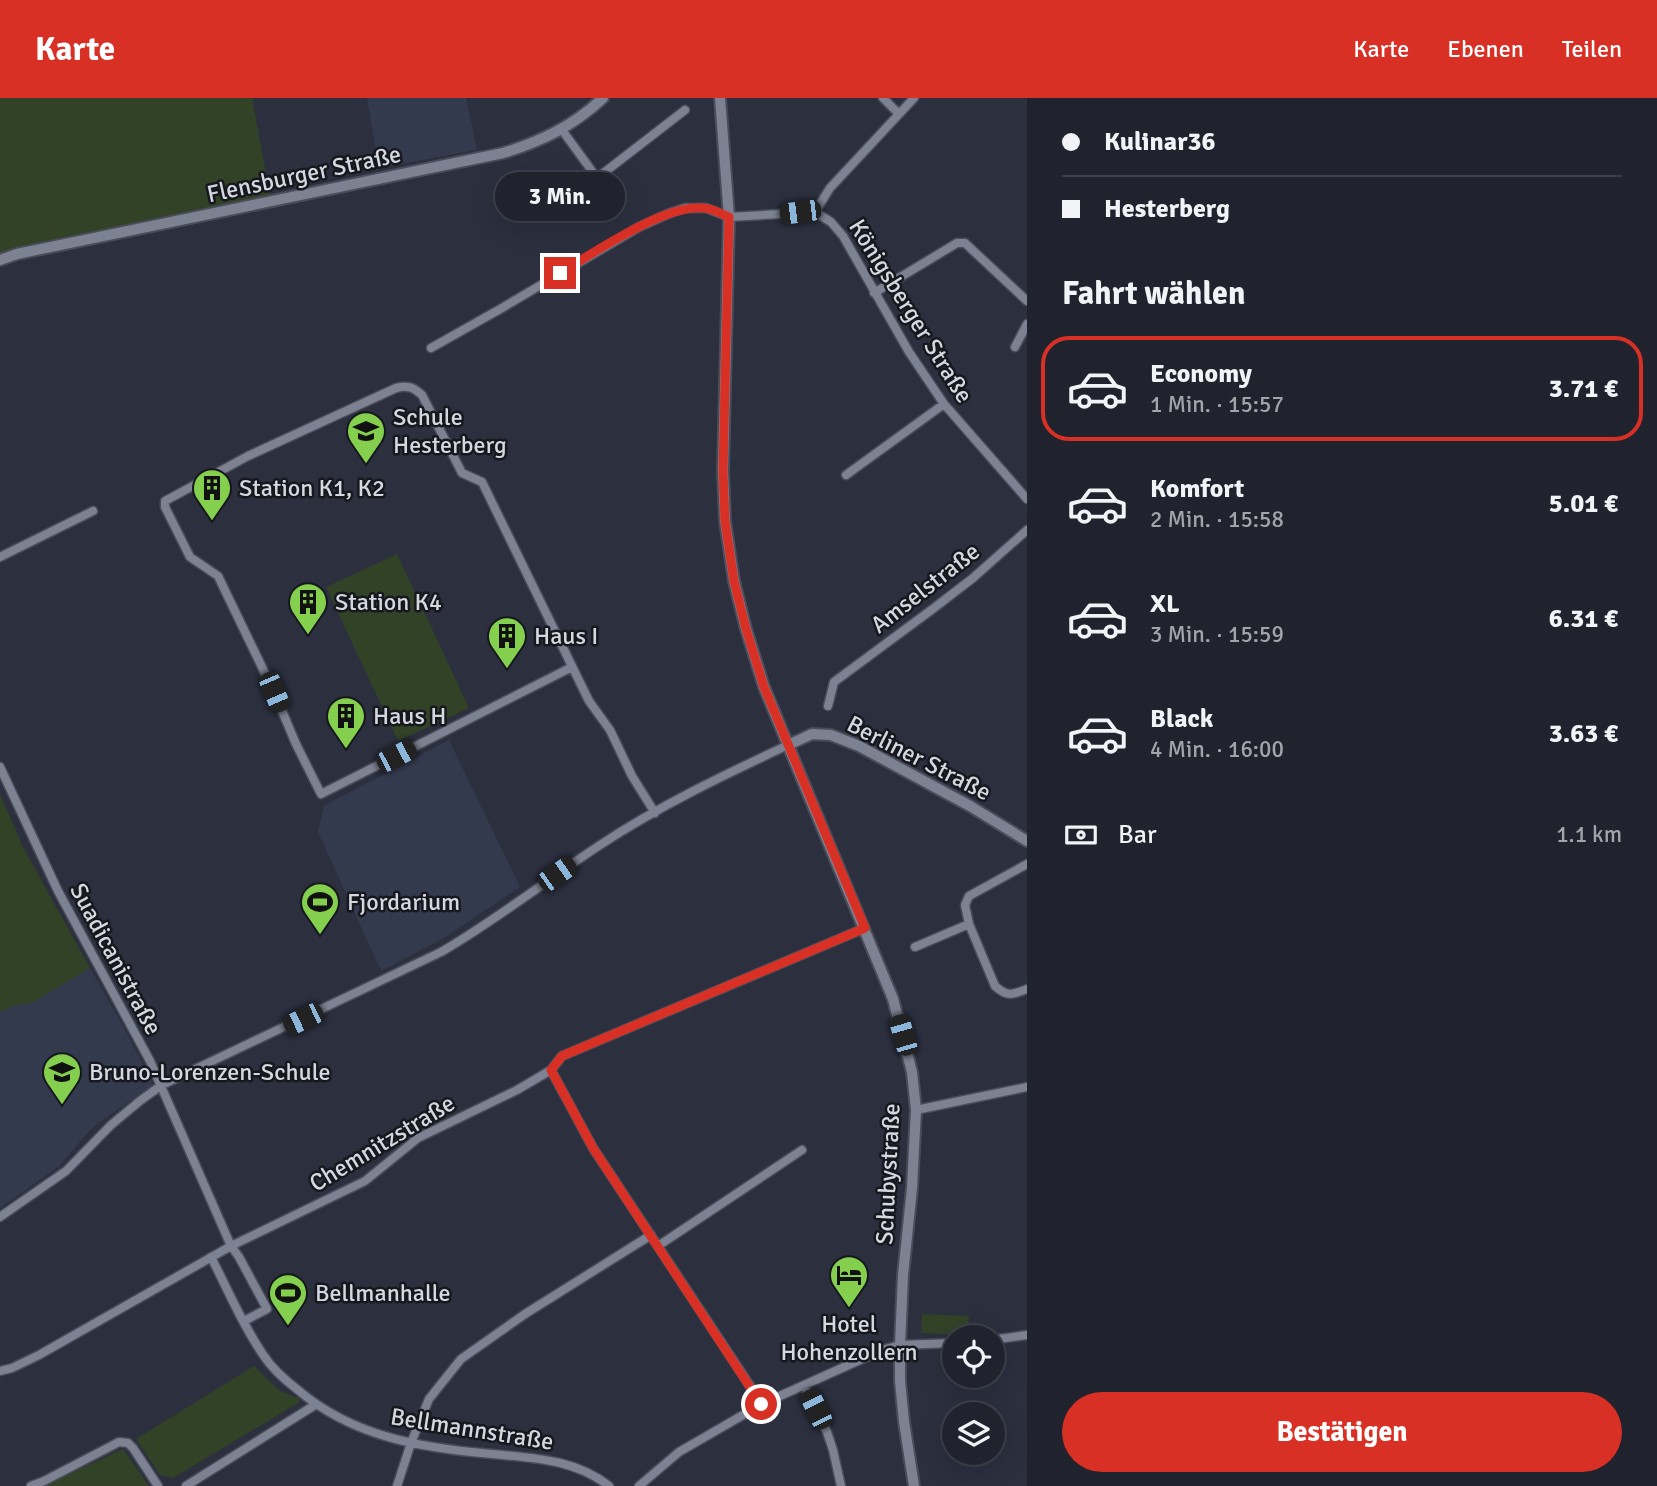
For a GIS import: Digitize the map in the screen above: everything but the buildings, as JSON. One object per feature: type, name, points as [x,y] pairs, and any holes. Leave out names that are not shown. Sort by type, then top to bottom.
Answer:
[{"type":"street","name":"Flensburger Straße","points":[[0,260],[17,254],[480,159],[526,146],[562,130],[603,98]]},
{"type":"street","name":"Schubystraße","points":[[720,98],[729,217],[723,471],[725,521],[734,581],[764,687],[893,999],[912,1072],[916,1110],[912,1188],[903,1275],[900,1381],[915,1486]]},
{"type":"street","points":[[883,98],[898,113]]},
{"type":"street","points":[[431,348],[639,227],[670,213],[685,208],[706,208],[729,217],[815,212],[830,188],[914,98]]},
{"type":"street","points":[[562,130],[597,178],[685,110]]},
{"type":"street","name":"Königsberger Straße","points":[[815,212],[831,222],[844,236],[909,352],[944,404],[1027,499]]},
{"type":"street","points":[[874,293],[957,243],[965,243],[1027,301]]},
{"type":"street","points":[[1015,347],[1027,324]]},
{"type":"street","points":[[572,667],[321,794],[218,576],[190,557],[165,501],[248,456],[396,388],[415,388],[422,395],[462,472],[482,482],[589,701],[610,730],[632,776],[654,813]]},
{"type":"street","points":[[846,475],[944,404]]},
{"type":"street","points":[[0,557],[93,512]]},
{"type":"street","name":"Amselstraße","points":[[828,706],[834,682],[973,578],[1027,530]]},
{"type":"street","name":"Berliner Straße","points":[[788,745],[812,734],[831,735],[859,746],[970,806],[1027,841]]},
{"type":"street","points":[[0,1217],[66,1171],[111,1125],[162,1085],[442,953],[601,844],[711,782],[788,745]]},
{"type":"street","name":"Suadicanistraße","points":[[0,767],[58,891],[162,1085],[231,1246]]},
{"type":"street","points":[[1027,864],[968,896],[965,905],[969,924],[995,986],[1003,993],[1014,995],[1027,989]]},
{"type":"street","points":[[915,947],[969,924]]},
{"type":"street","name":"Chemnitzstraße","points":[[0,1371],[39,1355],[231,1246],[365,1181],[418,1139],[517,1090],[551,1070],[562,1056],[865,928]]},
{"type":"street","points":[[551,1070],[593,1148],[761,1404]]},
{"type":"street","points":[[916,1110],[1027,1087]]},
{"type":"street","points":[[658,1245],[802,1150]]},
{"type":"street","points":[[397,1486],[429,1399],[461,1359],[525,1314],[651,1235]]},
{"type":"street","points":[[231,1246],[267,1309],[244,1321]]},
{"type":"street","name":"Bellmannstraße","points":[[211,1257],[264,1356],[278,1374],[315,1405],[353,1425],[411,1443],[542,1459],[573,1466],[609,1486]]},
{"type":"street","points":[[1005,1338],[1027,1335]]},
{"type":"street","points":[[639,1486],[679,1452],[761,1404],[882,1350],[942,1344]]},
{"type":"street","points":[[804,1385],[827,1432],[841,1486]]},
{"type":"street","points":[[186,1486],[315,1405]]},
{"type":"street","points":[[31,1486],[119,1442],[128,1443],[133,1448],[158,1486]]},
{"type":"shaded area","points":[[367,98],[466,98],[477,150],[379,168]]},
{"type":"shaded area","points":[[449,740],[520,887],[444,938],[381,971],[318,832],[324,806]]},
{"type":"shaded area","name":"Bruno-Lorenzen-Schule","points":[[90,968],[153,1085],[93,1127],[58,1167],[0,1208],[0,1012],[16,1005],[32,1003]]},
{"type":"green space","points":[[0,98],[252,98],[270,195],[33,244],[0,254]]},
{"type":"green space","points":[[397,554],[469,708],[398,741],[326,587]]},
{"type":"green space","points":[[0,794],[23,847],[90,968],[32,1003],[16,1005],[0,1012]]},
{"type":"green space","points":[[922,1314],[969,1316],[969,1325],[942,1325],[942,1334],[921,1333]]},
{"type":"green space","points":[[254,1366],[280,1391],[300,1401],[173,1478],[160,1475],[136,1439]]},
{"type":"green space","points":[[123,1449],[149,1486],[43,1486]]},
{"type":"place","name":"Schule Hesterberg","points":[[366,465]]},
{"type":"place","name":"Station K1, K2","points":[[212,522]]},
{"type":"place","name":"Station K4","points":[[308,636]]},
{"type":"place","name":"Haus I","points":[[507,670]]},
{"type":"place","name":"Haus H","points":[[346,750]]},
{"type":"place","name":"Fjordarium","points":[[320,936]]},
{"type":"place","name":"Bruno-Lorenzen-Schule","points":[[62,1106]]},
{"type":"place","name":"Hotel Hohenzollern","points":[[849,1309]]},
{"type":"place","name":"Bellmanhalle","points":[[288,1327]]},
{"type":"route","points":[[560,273],[639,227],[685,208],[706,208],[729,217],[723,471],[725,521],[734,581],[764,687],[865,928],[562,1056],[551,1070],[593,1148],[761,1404]]}]
